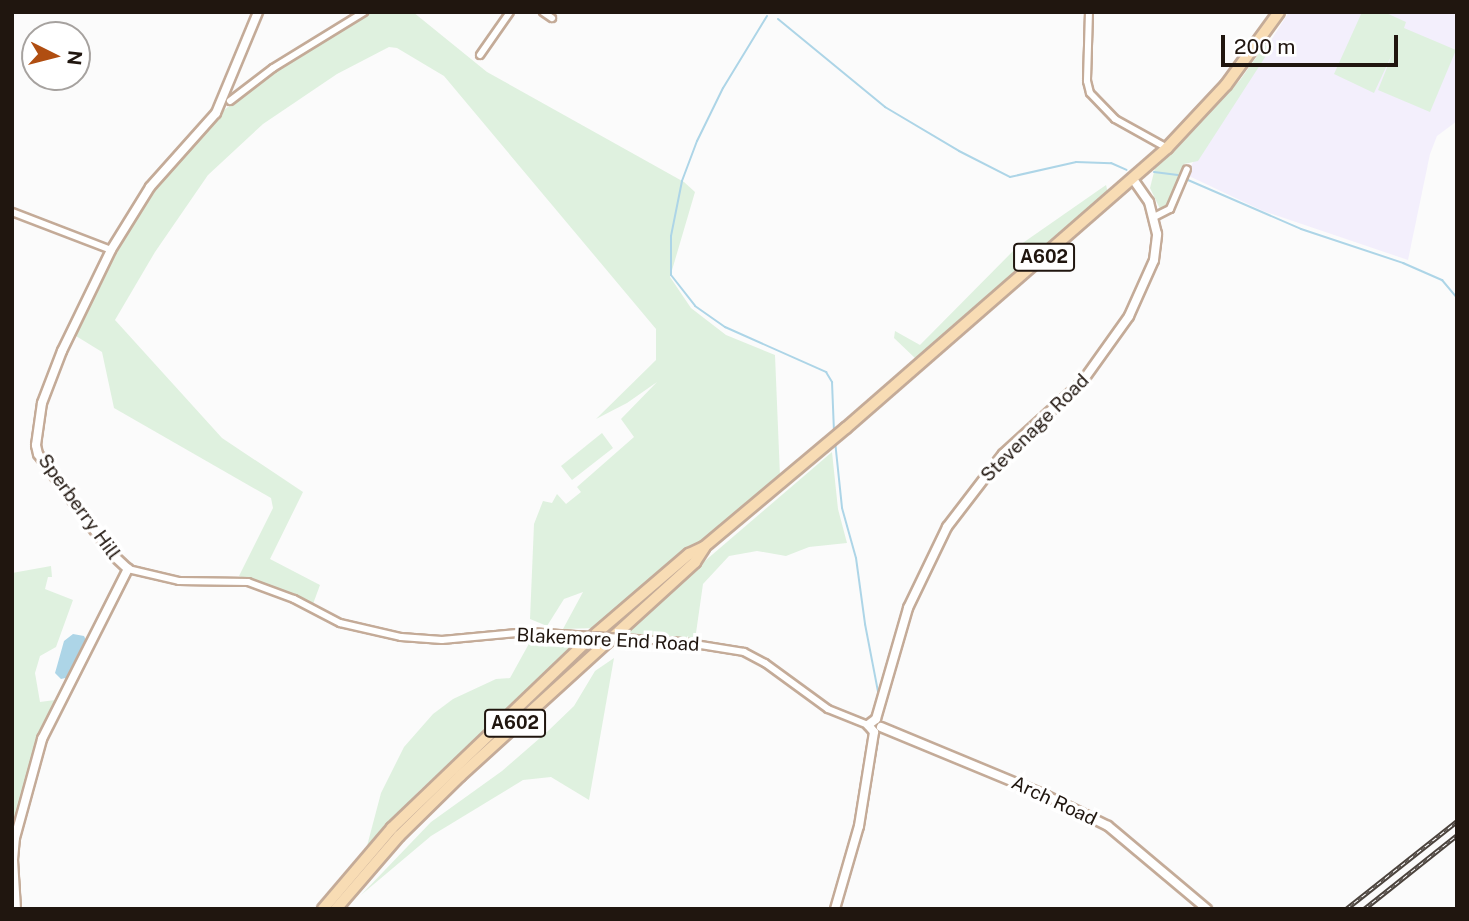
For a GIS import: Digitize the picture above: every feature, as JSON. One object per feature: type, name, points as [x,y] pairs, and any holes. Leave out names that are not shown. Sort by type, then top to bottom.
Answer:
[{"type":"main road","name":"A602","points":[[323,909],[392,828],[509,712],[689,554],[704,547],[846,428],[1167,148],[1226,85],[1279,12]]},
{"type":"main road","name":"A602","points":[[336,909],[399,836],[451,784],[695,562],[704,547]]},
{"type":"street","name":"Sperberry Hill","points":[[16,909],[15,838],[42,739],[128,569],[117,560],[61,485],[36,445],[41,403],[111,250],[150,187],[216,113],[258,12]]},
{"type":"street","points":[[230,101],[273,68],[364,12]]},
{"type":"street","points":[[480,55],[510,12]]},
{"type":"street","points":[[543,12],[552,18]]},
{"type":"street","points":[[1089,12],[1087,81],[1090,93],[1115,119],[1167,148]]},
{"type":"street","points":[[1154,217],[1170,209],[1187,169]]},
{"type":"street","name":"Stevenage Road","points":[[835,909],[859,826],[875,726],[908,608],[941,538],[970,494],[1003,454],[1082,382],[1119,333],[1154,260],[1157,234],[1154,217],[1149,202],[1133,179]]},
{"type":"street","points":[[12,212],[111,250]]},
{"type":"street","name":"Blakemore End Road","points":[[128,569],[179,581],[248,582],[294,599],[340,623],[401,636],[442,640],[528,632],[682,642],[744,652],[765,663],[828,709],[875,726]]},
{"type":"street","name":"Arch Road","points":[[875,726],[1045,795],[1108,826],[1207,909]]},
{"type":"shaded area","points":[[1289,12],[1457,12],[1457,121],[1437,136],[1430,154],[1408,260],[1263,211],[1189,176],[1192,164]]},
{"type":"green space","points":[[367,12],[413,12],[487,72],[684,182],[695,192],[670,277],[691,308],[726,335],[775,355],[780,476],[596,628],[563,629],[583,592],[564,599],[547,626],[530,619],[534,524],[543,501],[552,503],[557,494],[566,504],[581,492],[577,487],[634,437],[621,419],[657,382],[627,403],[596,419],[656,360],[656,329],[444,76],[397,48],[389,47],[337,74],[263,124],[208,175],[155,252],[115,320],[222,438],[303,492],[270,559],[320,585],[313,604],[239,576],[273,508],[271,498],[114,408],[102,352],[76,336],[90,300],[153,188],[218,115],[274,70]]},
{"type":"green space","points":[[1362,12],[1384,12],[1406,22],[1404,28],[1456,50],[1430,112],[1378,90],[1394,50],[1374,93],[1334,74]]},
{"type":"green space","points":[[1265,45],[1271,48],[1198,161],[1184,164],[1169,206],[1161,211],[1150,188],[1155,168],[1240,80]]},
{"type":"green space","points":[[1106,185],[1108,193],[916,359],[894,338],[895,331],[920,345],[1017,247]]},
{"type":"green space","points":[[602,433],[613,448],[572,480],[561,466]]},
{"type":"green space","points":[[832,452],[838,509],[847,543],[809,547],[786,556],[757,551],[729,556],[703,584],[695,640],[622,632]]},
{"type":"green space","points":[[51,566],[52,577],[48,577],[45,589],[73,600],[56,647],[40,656],[35,673],[40,702],[55,700],[33,749],[12,839],[12,573]]},
{"type":"green space","points":[[549,638],[581,642],[419,791],[367,846],[381,793],[404,747],[433,714],[453,699],[496,679],[510,678],[531,640]]},
{"type":"green space","points":[[614,658],[589,800],[551,777],[523,780],[431,836],[361,895],[431,822],[502,771],[548,731],[574,706],[595,671]]},
{"type":"water","points":[[73,634],[84,636],[87,642],[70,677],[61,679],[55,673],[64,641]]},
{"type":"waterway","points":[[767,16],[723,88],[697,141],[682,181],[671,236],[671,275],[695,306],[725,327],[826,372],[832,382],[834,432]]},
{"type":"waterway","points":[[778,19],[885,107],[959,151],[1010,177],[1076,162],[1111,163],[1127,170]]},
{"type":"waterway","points":[[1154,172],[1178,175]]},
{"type":"waterway","points":[[1188,180],[1301,229],[1403,263],[1442,280],[1457,298]]},
{"type":"waterway","points":[[835,441],[842,508],[856,558],[879,697]]},
{"type":"waterway","points":[[863,824],[878,741]]},
{"type":"waterway","points":[[841,901],[862,829]]},
{"type":"railway","points":[[1346,909],[1457,821]]},
{"type":"railway","points":[[1364,909],[1457,835]]}]
